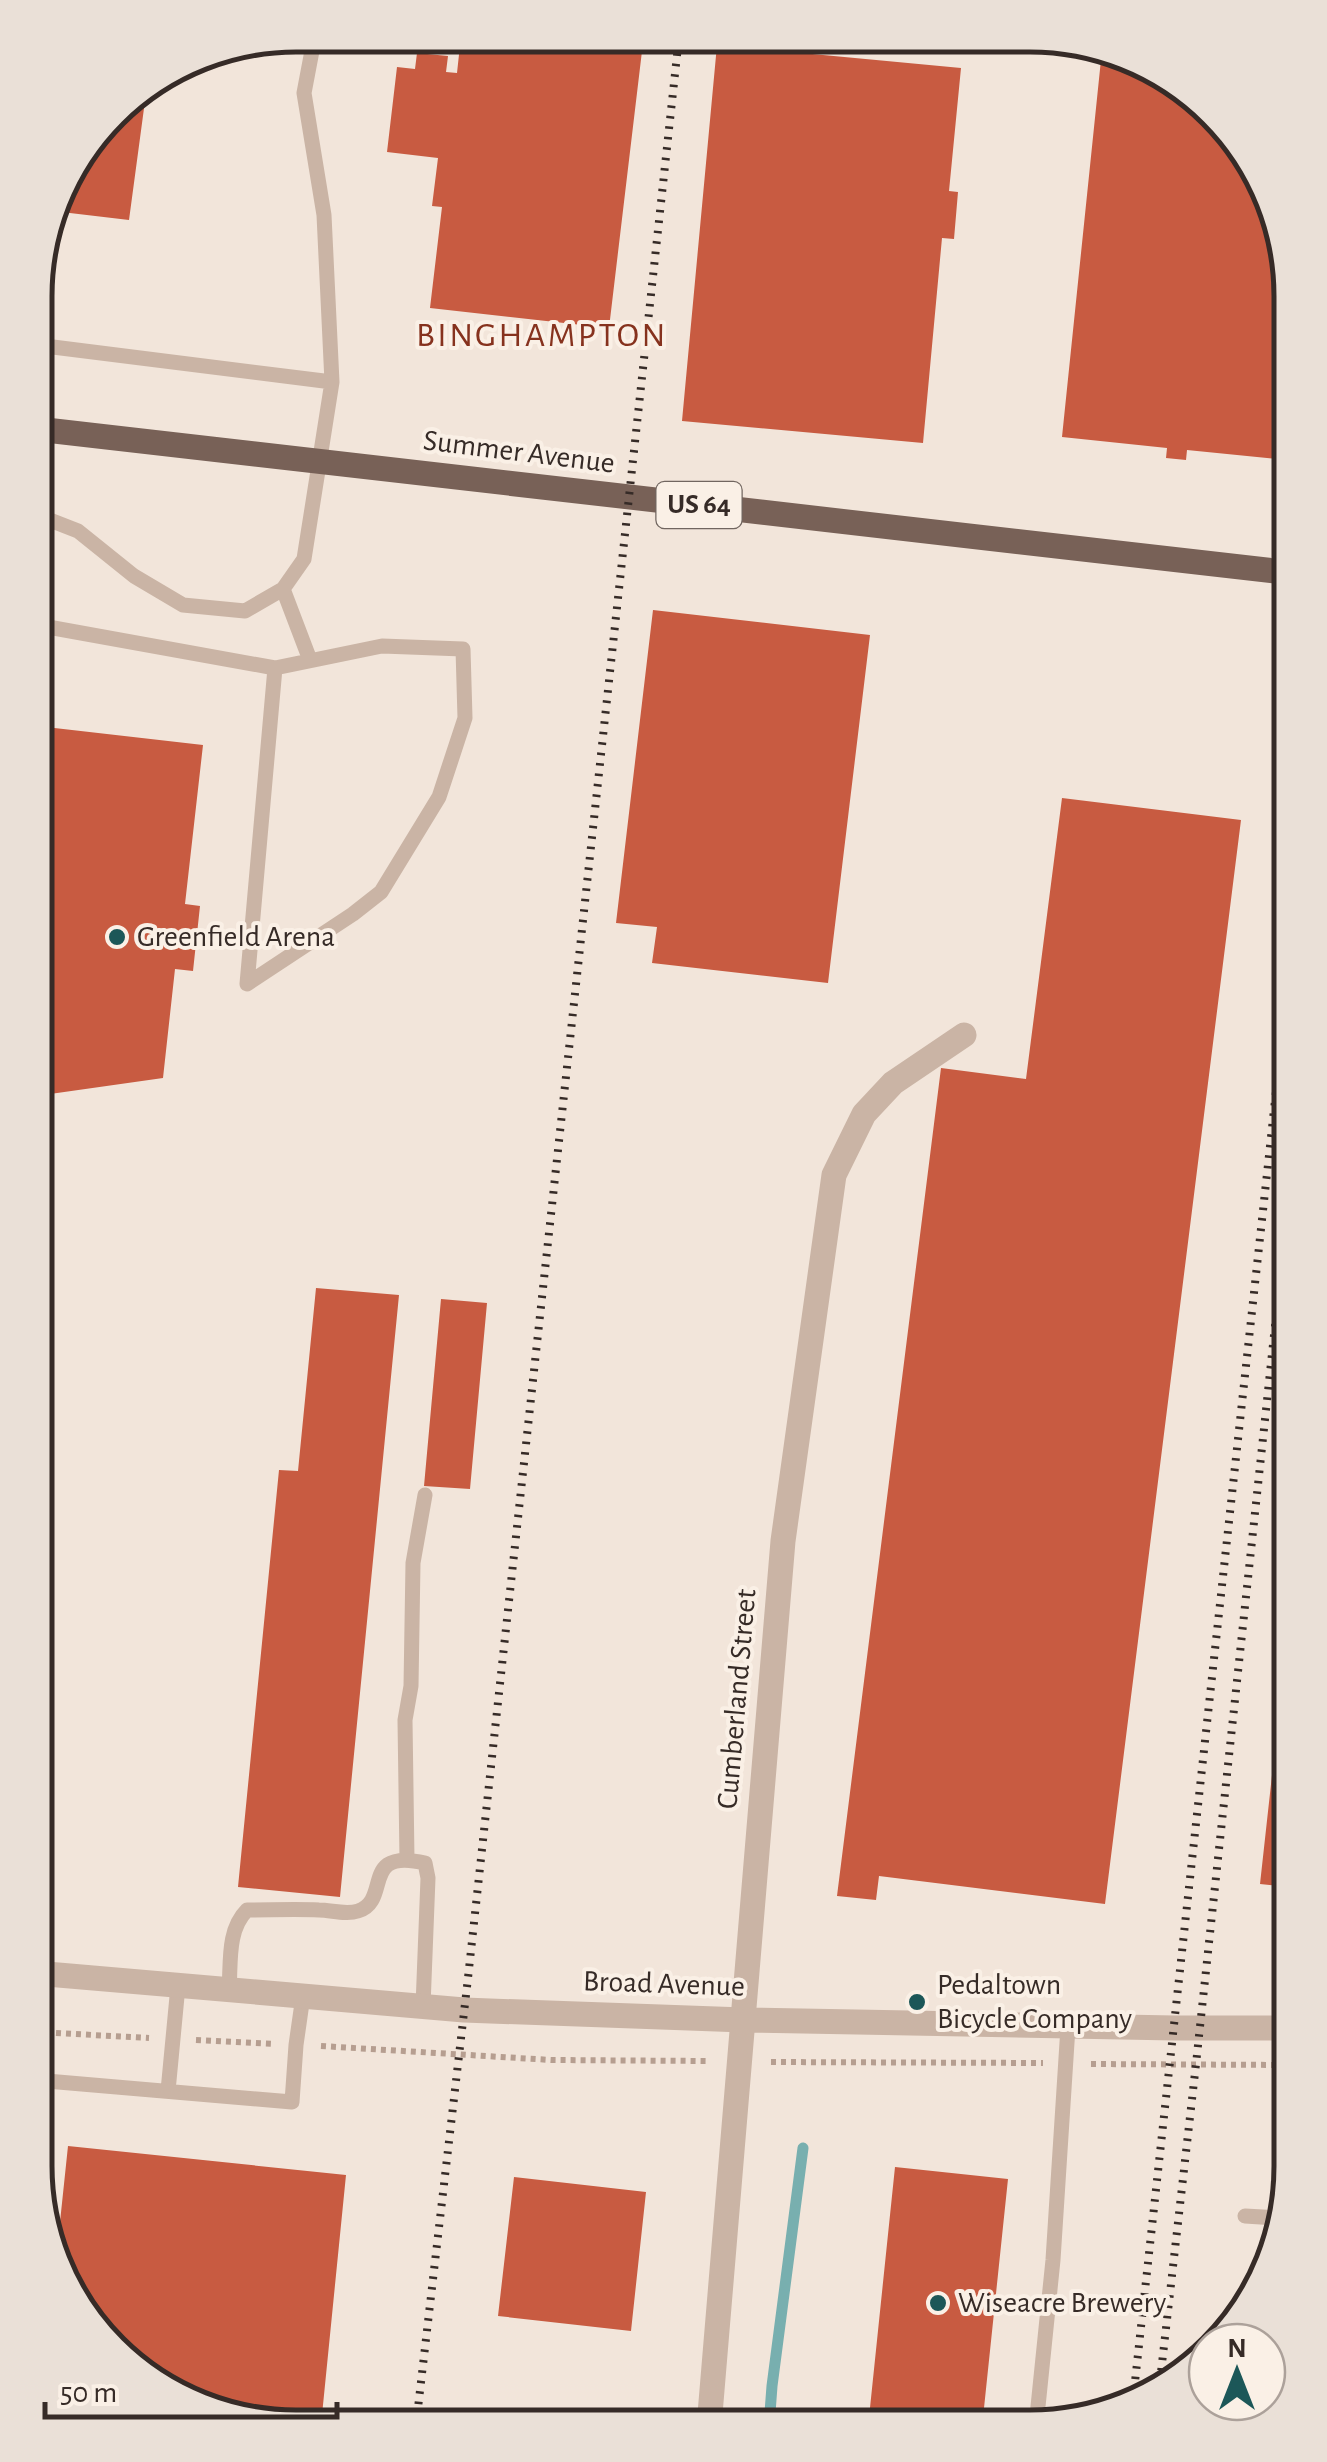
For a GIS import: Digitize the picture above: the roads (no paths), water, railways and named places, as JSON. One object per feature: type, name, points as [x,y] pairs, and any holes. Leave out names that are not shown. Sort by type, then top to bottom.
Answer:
[{"type":"main road","name":"Summer Avenue","points":[[53,431],[1274,572]]},
{"type":"street","name":"Cumberland Street","points":[[710,2410],[783,1541],[834,1175],[864,1114],[892,1083],[964,1034]]},
{"type":"street","name":"Broad Avenue","points":[[53,1975],[423,2006],[744,2020],[1274,2028]]},
{"type":"lane","points":[[53,522],[78,531],[134,576],[183,605],[244,611],[284,589],[304,559],[332,382],[324,215],[304,93],[312,53]]},
{"type":"lane","points":[[53,347],[332,382]]},
{"type":"lane","points":[[284,589],[310,660]]},
{"type":"lane","points":[[53,628],[276,668],[382,646],[463,650],[465,718],[439,797],[381,892],[247,984],[276,668]]},
{"type":"lane","points":[[407,1859],[405,1720],[411,1686],[412,1562],[425,1494]]},
{"type":"lane","points":[[229,1990],[232,1933],[247,1910],[354,1913],[366,1908],[389,1862],[407,1859],[425,1863],[428,1878],[423,2006]]},
{"type":"lane","points":[[168,2091],[178,1986]]},
{"type":"lane","points":[[53,2081],[292,2102],[302,1996]]},
{"type":"lane","points":[[1038,2410],[1053,2260],[1068,2026]]},
{"type":"lane","points":[[1245,2216],[1269,2217]]},
{"type":"waterway","points":[[770,2410],[803,2148]]},
{"type":"railway","points":[[418,2410],[677,52]]},
{"type":"railway","points":[[1135,2386],[1274,1110]]},
{"type":"railway","points":[[1161,2371],[1274,1335]]},
{"type":"place","name":"Greenfield Arena","points":[[117,937]]},
{"type":"place","name":"Pedaltown Bicycle Company","points":[[917,2002]]},
{"type":"place","name":"Wiseacre Brewery","points":[[938,2303]]},
{"type":"district","name":"BINGHAMPTON","points":[[542,335]]}]
